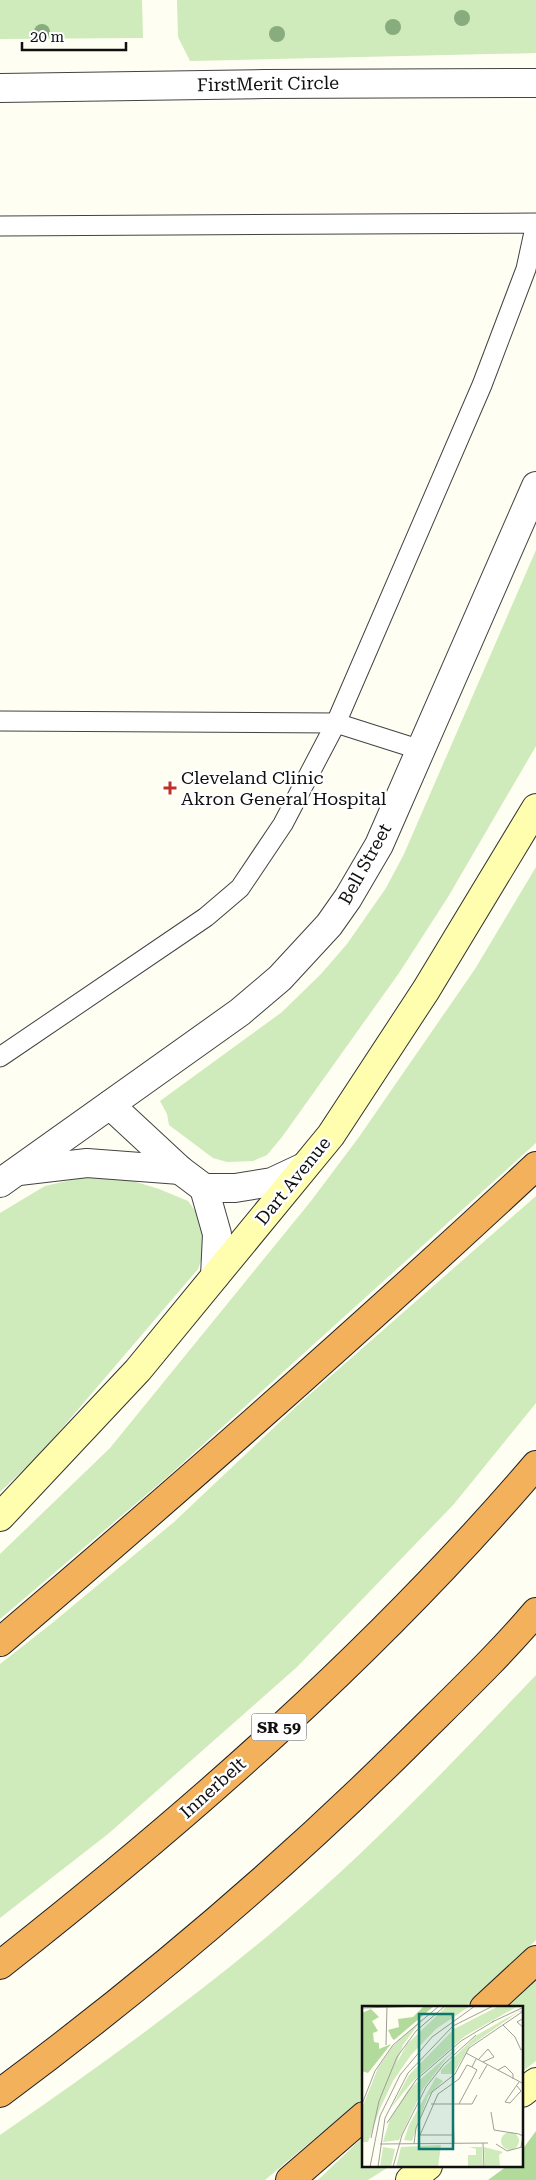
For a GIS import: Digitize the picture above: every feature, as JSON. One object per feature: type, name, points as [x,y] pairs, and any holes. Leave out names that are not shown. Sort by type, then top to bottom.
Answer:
[{"type":"highway","points":[[0,1642],[136,1526],[360,1328],[536,1166]]},
{"type":"highway","name":"Innerbelt","points":[[0,1965],[90,1894],[201,1799],[363,1650],[477,1535],[536,1465]]},
{"type":"highway","points":[[0,2093],[87,2028],[198,1938],[328,1822],[506,1648],[536,1612]]},
{"type":"highway","points":[[486,2006],[536,1960]]},
{"type":"highway","points":[[290,2180],[362,2118]]},
{"type":"main road","name":"Dart Avenue","points":[[0,1517],[138,1370],[330,1135],[426,990],[536,808]]},
{"type":"main road","points":[[524,2091],[536,2082]]},
{"type":"main road","points":[[410,2180],[425,2168]]},
{"type":"street","name":"FirstMerit Circle","points":[[0,88],[265,84],[536,83]]},
{"type":"street","name":"Bell Street","points":[[7,1177],[240,1012],[280,978],[329,925],[348,898],[379,845],[536,486]]},
{"type":"street","points":[[110,1105],[180,1170],[204,1188],[236,1188],[272,1182],[304,1168]]},
{"type":"street","points":[[7,1177],[87,1163],[180,1170]]},
{"type":"street","points":[[204,1188],[217,1234],[215,1276]]},
{"type":"lane","points":[[0,226],[536,223],[526,269],[482,385],[336,723],[283,824],[240,888],[206,917],[0,1057]]},
{"type":"lane","points":[[0,721],[336,723],[421,750]]},
{"type":"green space","points":[[0,0],[142,0],[143,38],[0,39]]},
{"type":"green space","points":[[177,0],[536,0],[536,53],[190,61],[178,37]]},
{"type":"green space","points":[[536,550],[536,746],[448,897],[399,973],[282,1137],[267,1155],[253,1161],[227,1162],[213,1158],[169,1125],[167,1114],[160,1101],[282,1012],[321,974],[347,944],[386,888],[404,854]]},
{"type":"green space","points":[[536,867],[536,1143],[166,1478],[0,1619],[0,1554],[110,1448],[311,1201],[359,1137],[475,969]]},
{"type":"green space","points":[[84,1177],[120,1177],[159,1189],[188,1201],[201,1219],[208,1241],[198,1269],[40,1454],[0,1492],[0,1213],[45,1186]]},
{"type":"green space","points":[[536,1196],[536,1403],[454,1504],[297,1667],[108,1834],[0,1918],[0,1664],[174,1522],[300,1403]]},
{"type":"green space","points":[[536,1675],[536,1940],[466,2006],[362,2006],[362,2099],[265,2180],[0,2180],[0,2135],[140,2035],[276,1929],[344,1869],[442,1773]]},
{"type":"green space","points":[[536,1976],[536,2061],[524,2070],[524,2006],[505,2006]]},
{"type":"green space","points":[[536,2131],[536,2180],[488,2180],[504,2168],[524,2168],[524,2147]]},
{"type":"green space","points":[[362,2138],[362,2168],[387,2168],[368,2180],[318,2180]]},
{"type":"place","name":"Cleveland Clinic Akron General Hospital","points":[[170,788]]}]
